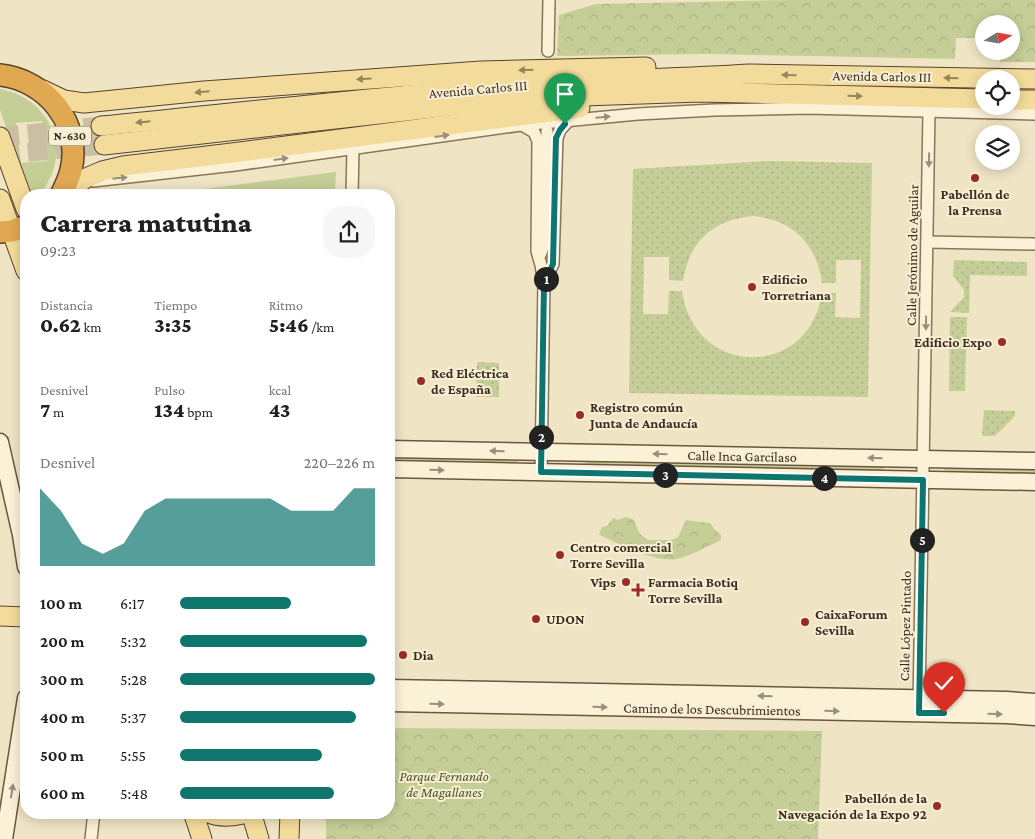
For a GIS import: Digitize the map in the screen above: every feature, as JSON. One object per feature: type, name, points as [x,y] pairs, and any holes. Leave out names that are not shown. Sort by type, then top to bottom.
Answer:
[{"type":"highway","name":"N-630","points":[[0,75],[23,80],[48,96],[58,108],[71,136],[73,152],[72,168],[66,189]]},
{"type":"main road","points":[[35,87],[64,100],[84,103],[308,83],[481,71],[704,66],[750,74]]},
{"type":"main road","name":"Avenida Carlos III","points":[[101,126],[521,85],[750,74],[1035,79]]},
{"type":"main road","name":"Avenida Carlos III","points":[[104,145],[459,105],[583,96],[701,92],[975,99]]},
{"type":"main road","points":[[70,189],[86,178],[123,166],[701,92]]},
{"type":"main road","points":[[1020,100],[1035,100]]},
{"type":"main road","points":[[0,137],[20,192]]},
{"type":"main road","points":[[0,199],[9,232],[20,257]]},
{"type":"main road","points":[[0,616],[20,617]]},
{"type":"main road","points":[[195,819],[202,839]]},
{"type":"main road","points":[[253,819],[259,839]]},
{"type":"main road","points":[[289,839],[290,819]]},
{"type":"street","points":[[547,2],[548,52]]},
{"type":"street","points":[[72,189],[88,182],[103,180],[235,165],[522,125],[638,114],[809,108],[1035,114]]},
{"type":"street","name":"Calle Jerónimo de Aguilar","points":[[923,480],[930,111]]},
{"type":"street","points":[[546,266],[553,264],[556,138],[569,120]]},
{"type":"street","points":[[522,125],[534,132],[538,141],[537,251],[546,266]]},
{"type":"street","points":[[541,472],[544,283],[546,266],[541,250],[546,238],[547,132]]},
{"type":"street","points":[[352,189],[353,149]]},
{"type":"street","points":[[927,242],[1035,244]]},
{"type":"street","points":[[0,442],[20,531]]},
{"type":"street","name":"Calle Inca Garcilaso","points":[[395,449],[1035,461]]},
{"type":"street","name":"Calle Inca Garcilaso","points":[[395,469],[1035,482]]},
{"type":"street","name":"Calle López Pintado","points":[[919,706],[923,480]]},
{"type":"street","name":"Camino de los Descubrimientos","points":[[395,688],[919,706],[1035,717]]},
{"type":"street","name":"Camino de los Descubrimientos","points":[[395,703],[919,706],[1006,700],[1035,702]]},
{"type":"street","points":[[4,839],[20,764]]},
{"type":"street","points":[[91,839],[93,819]]},
{"type":"green space","points":[[788,0],[1035,0],[1035,62],[1000,62],[1000,60],[1020,60],[1020,15],[975,15],[975,38],[956,38],[955,59],[707,54],[557,56],[559,15],[596,4]]},
{"type":"green space","points":[[0,89],[18,94],[33,104],[44,116],[52,130],[56,146],[55,162],[50,179],[43,189],[27,189],[0,110]],"holes":[[[42,121],[47,161],[21,163],[16,123]]]},
{"type":"green space","points":[[769,161],[872,163],[868,397],[629,393],[633,169]],"holes":[[[754,216],[768,218],[801,236],[815,257],[822,283],[836,283],[836,260],[861,260],[860,318],[835,317],[836,293],[822,293],[813,321],[796,342],[775,354],[752,357],[728,353],[707,340],[691,320],[682,291],[669,291],[668,314],[643,314],[644,257],[669,257],[669,280],[683,281],[691,254],[706,235],[716,227],[740,218]]]},
{"type":"green space","points":[[336,172],[335,189],[204,189]]},
{"type":"green space","points":[[954,260],[1027,262],[1027,276],[970,275],[969,313],[950,312],[964,297],[964,290],[953,276]]},
{"type":"green space","points":[[950,317],[967,317],[965,391],[949,391]]},
{"type":"green space","points":[[477,362],[499,363],[499,397],[476,397]]},
{"type":"green space","points":[[984,410],[1015,411],[1015,416],[995,436],[982,436]]},
{"type":"green space","points":[[395,454],[518,459],[517,465],[395,464]]},
{"type":"green space","points":[[586,458],[884,464],[884,474],[585,468]]},
{"type":"green space","points":[[1035,466],[1035,477],[944,473],[944,467]]},
{"type":"green space","points":[[626,517],[633,519],[640,534],[648,540],[671,540],[678,537],[686,520],[711,524],[721,535],[721,540],[682,558],[668,559],[648,556],[599,535],[602,527],[607,526],[613,518],[618,520]]},
{"type":"green space","name":"Parque Fernando de Magallanes","points":[[395,728],[822,731],[818,839],[326,839],[326,819],[395,819]]},
{"type":"tunnel","points":[[0,137],[101,126]]},
{"type":"tunnel","points":[[0,155],[104,145]]},
{"type":"place","name":"Pabellón de la Prensa","points":[[975,178]]},
{"type":"place","name":"Edificio Torretriana","points":[[752,287]]},
{"type":"place","name":"Edificio Expo","points":[[1002,342]]},
{"type":"place","name":"Red Eléctrica de España","points":[[421,381]]},
{"type":"place","name":"Registro común Junta de Andaucía","points":[[580,415]]},
{"type":"place","name":"Centro comercial Torre Sevilla","points":[[560,555]]},
{"type":"place","name":"Vips","points":[[626,582]]},
{"type":"place","name":"Farmacia Botiq Torre Sevilla","points":[[638,590]]},
{"type":"place","name":"UDON","points":[[536,619]]},
{"type":"place","name":"CaixaForum Sevilla","points":[[805,622]]},
{"type":"place","name":"Dia","points":[[403,655]]},
{"type":"place","name":"Pabellón de la Navegación de la Expo 92","points":[[937,806]]},
{"type":"route","points":[[565,124],[556,138],[553,264],[544,283],[541,472],[923,480],[919,713],[944,713]]}]
